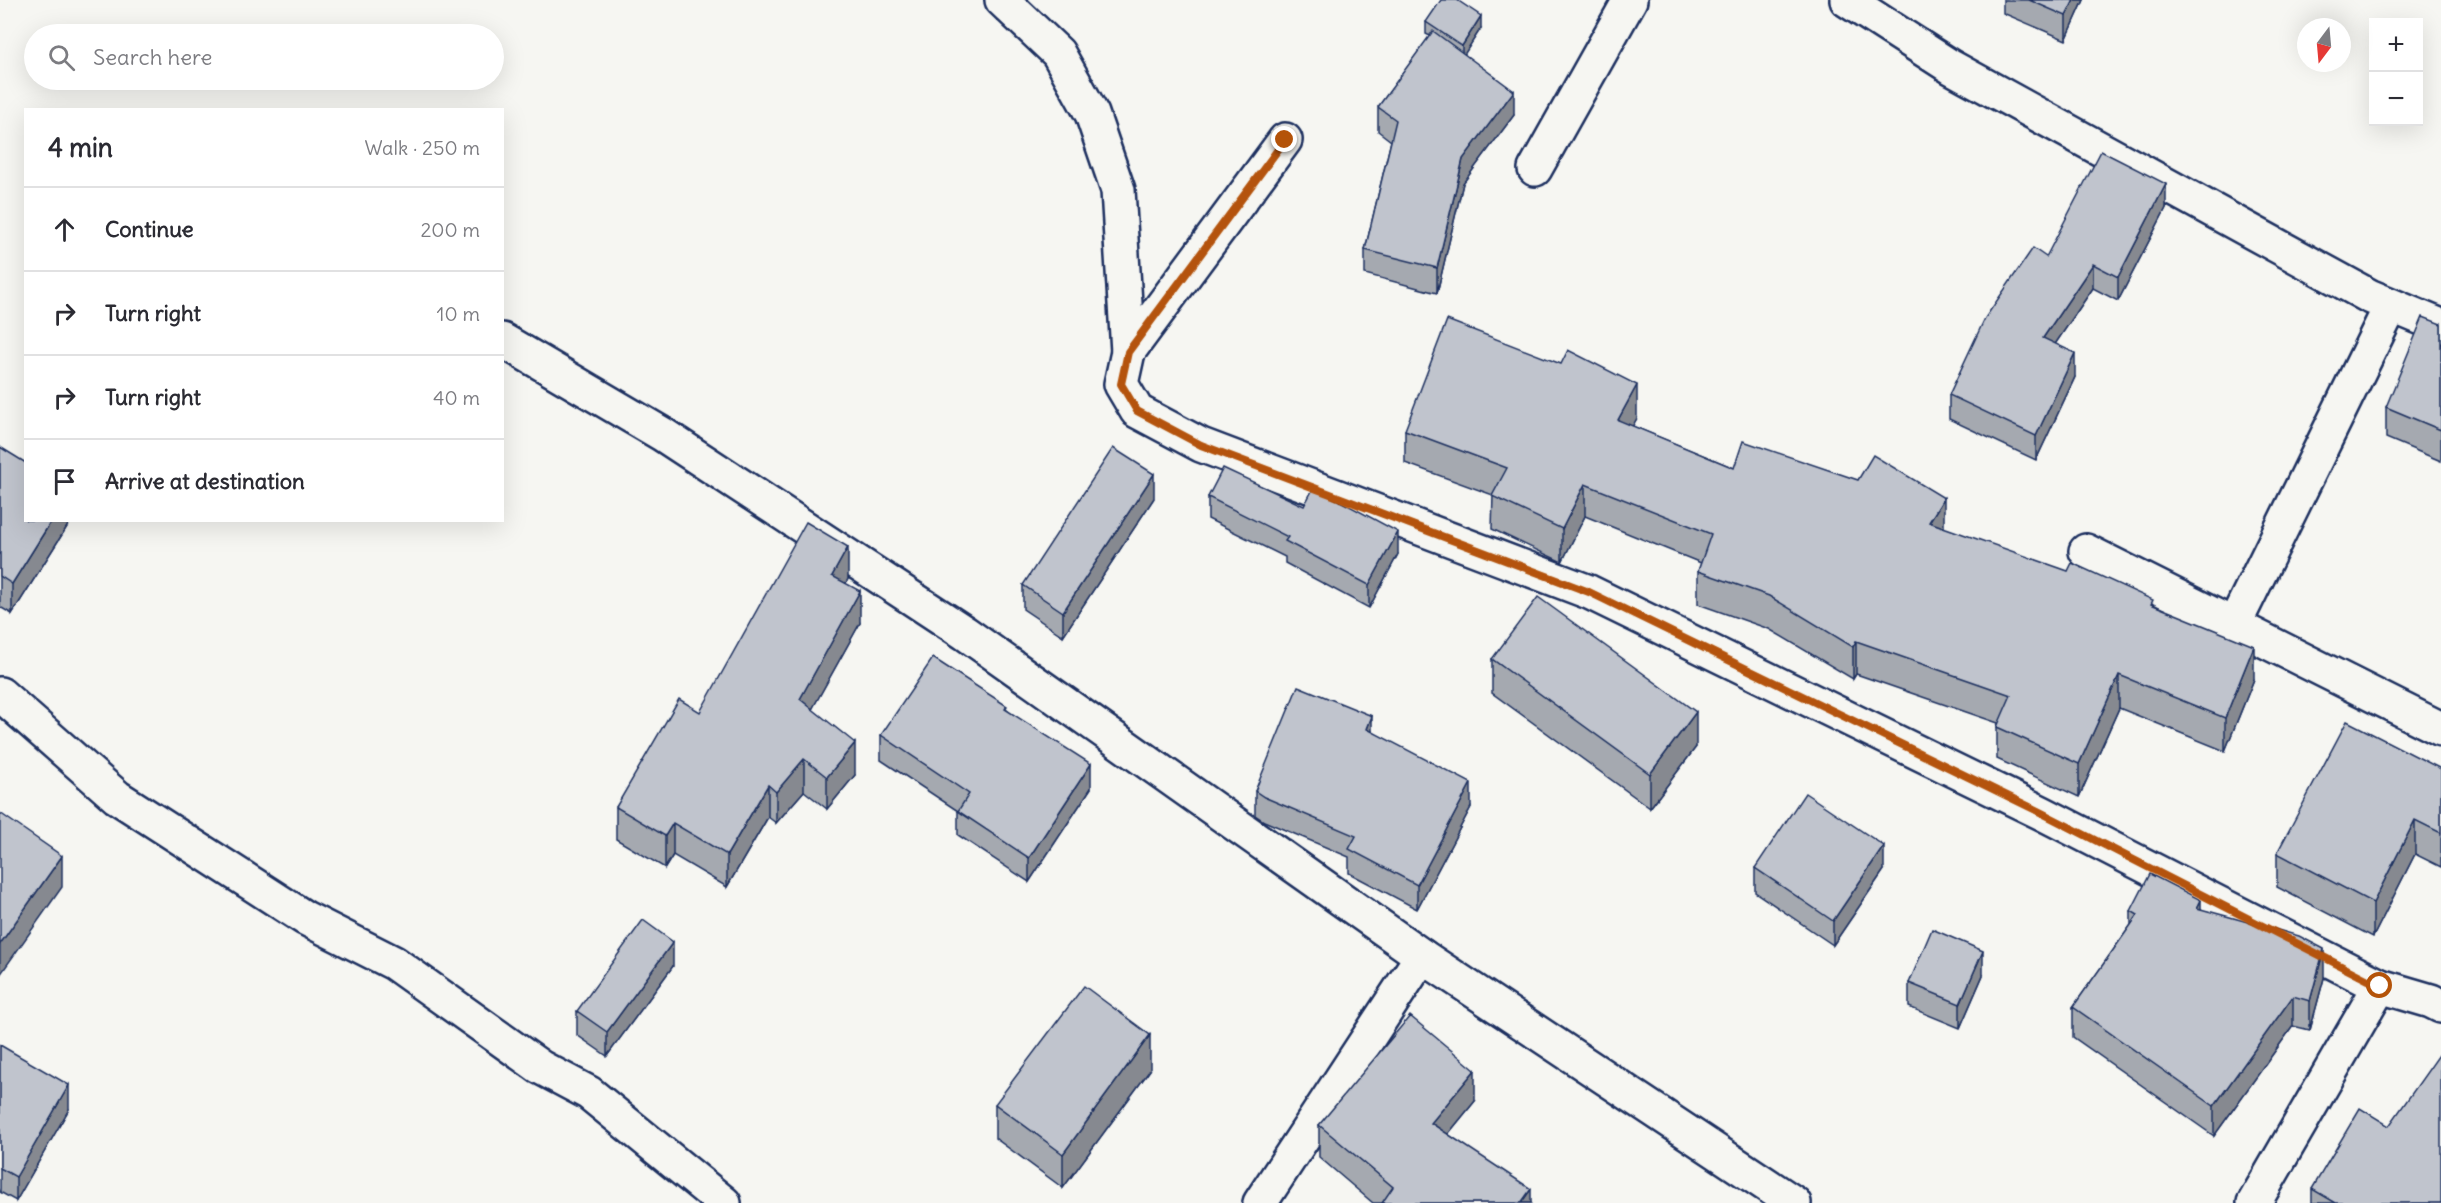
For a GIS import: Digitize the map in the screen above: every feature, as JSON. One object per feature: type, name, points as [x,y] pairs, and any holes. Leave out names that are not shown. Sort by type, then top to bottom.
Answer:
[{"type":"street","points":[[1002,0],[1058,52],[1092,114],[1118,190],[1128,352],[1121,384],[1137,411],[1201,445],[1589,592],[2042,813],[2380,986],[2438,997]]},
{"type":"street","points":[[1535,169],[1630,0]]},
{"type":"street","points":[[1847,0],[1951,67],[2348,285],[2391,306],[2441,326]]},
{"type":"street","points":[[1128,352],[1285,140]]},
{"type":"street","points":[[2234,625],[2391,306]]},
{"type":"street","points":[[504,341],[662,434],[965,633],[1422,956],[1794,1203]]},
{"type":"street","points":[[2086,550],[2441,729]]},
{"type":"street","points":[[0,694],[117,797],[305,918],[394,963],[540,1067],[589,1093],[724,1203]]},
{"type":"street","points":[[1260,1203],[1422,956]]},
{"type":"street","points":[[2254,1203],[2380,986]]},
{"type":"building","points":[[1441,0],[1457,0],[1481,16],[1462,46],[1426,22]]},
{"type":"building","points":[[2029,0],[2074,0],[2066,16]]},
{"type":"building","points":[[1433,31],[1514,91],[1463,159],[1437,268],[1365,250],[1396,120],[1378,107]]},
{"type":"building","points":[[2101,151],[2166,184],[2118,277],[2093,264],[2043,338],[2075,353],[2036,436],[1949,395],[1985,318],[2033,248],[2046,257]]},
{"type":"building","points":[[2423,317],[2441,324],[2441,430],[2386,407]]},
{"type":"building","points":[[1447,320],[1561,364],[1568,350],[1637,385],[1618,420],[1734,468],[1743,441],[1858,480],[1873,455],[1944,498],[1929,522],[2068,571],[2072,563],[2153,600],[2151,604],[2254,646],[2225,718],[2119,675],[2079,764],[1997,727],[2011,695],[1856,641],[1853,647],[1769,596],[1698,571],[1711,534],[1585,484],[1562,529],[1492,496],[1507,468],[1405,430]]},
{"type":"building","points":[[0,447],[24,462],[24,522],[51,522],[12,584],[0,576]]},
{"type":"building","points":[[1113,448],[1154,474],[1063,612],[1023,585]]},
{"type":"building","points":[[1223,468],[1304,506],[1314,487],[1398,532],[1369,585],[1285,541],[1288,537],[1208,497]]},
{"type":"building","points":[[806,522],[848,547],[832,576],[860,591],[800,699],[855,743],[827,777],[804,759],[776,792],[768,785],[727,855],[673,823],[665,836],[616,807],[679,699],[700,712]]},
{"type":"building","points":[[1538,597],[1696,712],[1650,774],[1492,659]]},
{"type":"building","points":[[933,658],[1007,706],[1005,709],[1091,764],[1029,858],[958,811],[969,794],[881,735]]},
{"type":"building","points":[[1298,686],[1372,716],[1367,729],[1471,783],[1417,885],[1349,849],[1356,836],[1264,797],[1255,791]]},
{"type":"building","points":[[2347,721],[2441,769],[2441,833],[2415,820],[2373,903],[2277,853]]},
{"type":"building","points":[[1805,793],[1884,846],[1833,921],[1755,868]]},
{"type":"building","points":[[0,813],[62,856],[0,944]]},
{"type":"building","points":[[2150,874],[2201,900],[2197,908],[2299,936],[2324,949],[2310,1001],[2293,996],[2214,1106],[2073,1007],[2138,915],[2131,911]]},
{"type":"building","points":[[643,920],[673,942],[607,1032],[577,1011]]},
{"type":"building","points":[[1932,929],[1983,951],[1960,1004],[1909,983]]},
{"type":"building","points":[[1084,986],[1150,1035],[1063,1154],[995,1104]]},
{"type":"building","points":[[1410,1016],[1475,1070],[1431,1123],[1531,1189],[1521,1203],[1382,1203],[1393,1187],[1319,1125]]},
{"type":"building","points":[[0,1045],[69,1085],[16,1177],[0,1168]]},
{"type":"building","points":[[2441,1052],[2441,1203],[2336,1203],[2312,1189],[2360,1108],[2389,1126]]},
{"type":"route","points":[[1285,140],[1128,352],[1121,384],[1137,411],[1201,445],[1589,592],[2042,813],[2380,986]]}]
